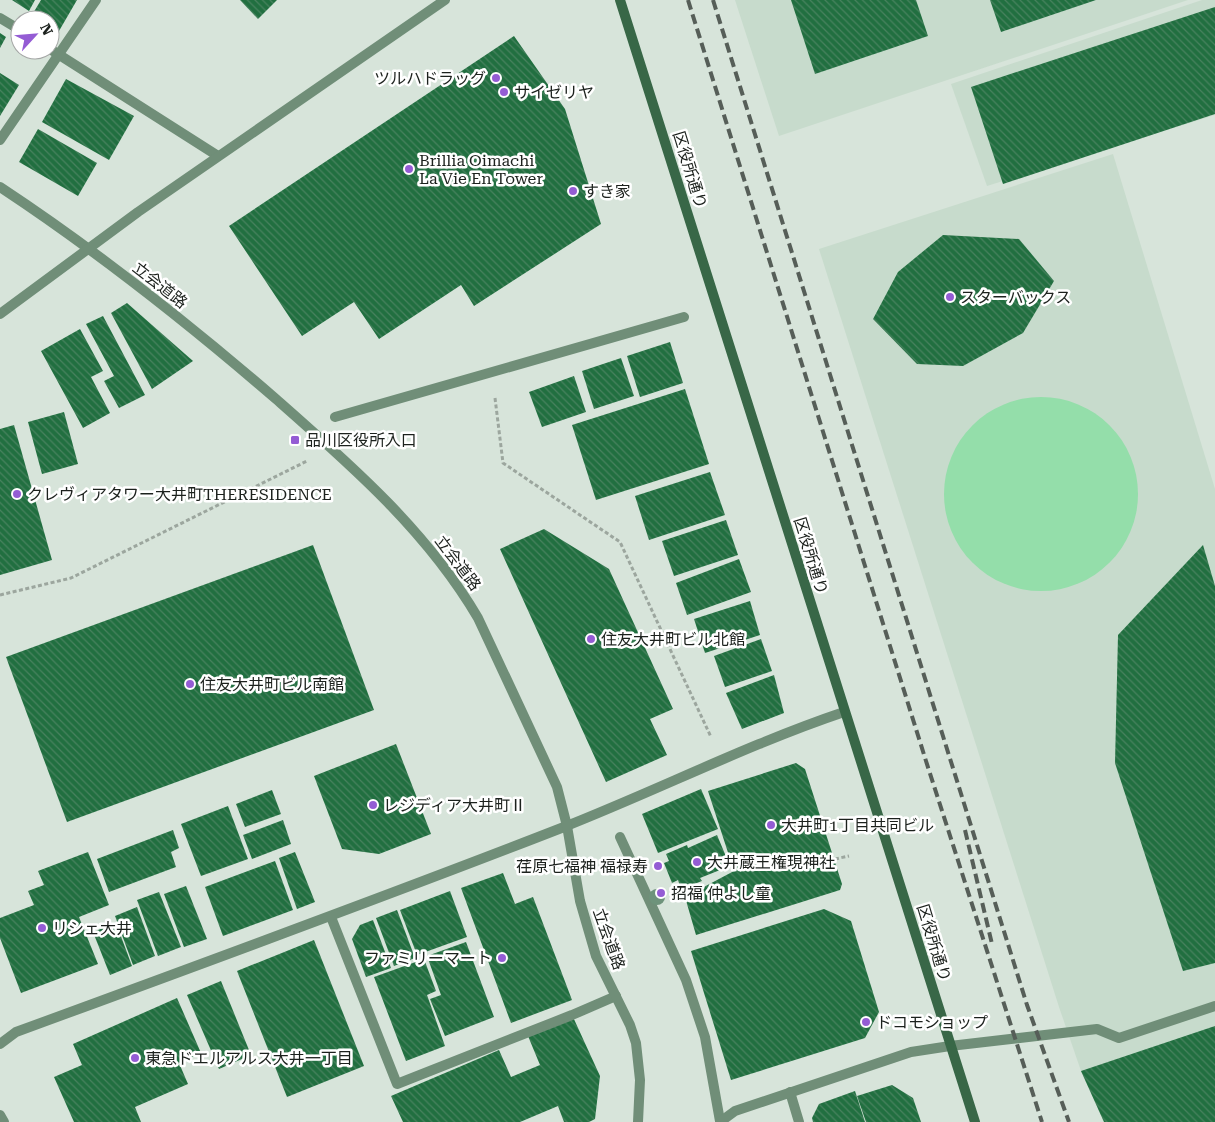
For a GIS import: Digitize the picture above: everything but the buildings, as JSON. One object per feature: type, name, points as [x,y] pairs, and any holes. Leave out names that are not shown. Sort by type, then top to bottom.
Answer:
[{"type":"main road","name":"区役所通り","points":[[620,0],[975,1122]]},
{"type":"street","points":[[60,45],[96,0]]},
{"type":"street","points":[[0,314],[88,248],[218,156],[445,0]]},
{"type":"street","points":[[60,56],[218,156]]},
{"type":"street","points":[[0,140],[49,60]]},
{"type":"street","name":"立会道路","points":[[0,187],[88,248],[223,354],[332,449],[383,496],[419,536],[465,596],[478,618],[557,786],[567,826],[587,928],[596,956],[630,1025],[636,1043],[640,1080],[638,1122]]},
{"type":"street","points":[[335,417],[684,317]]},
{"type":"street","points":[[0,1044],[16,1032],[331,916],[567,826],[787,732],[844,712]]},
{"type":"street","points":[[620,837],[686,980],[705,1038],[720,1122],[735,1111],[912,1052],[1096,1028],[1118,1038],[1215,1006]]},
{"type":"street","points":[[331,916],[397,1084],[616,996]]},
{"type":"street","points":[[790,1092],[799,1122]]},
{"type":"street","points":[[0,1115],[4,1122]]},
{"type":"path","points":[[492,372],[503,463],[620,542],[722,759]]},
{"type":"path","points":[[0,595],[71,578],[332,449]]},
{"type":"path","points":[[834,860],[849,856]]},
{"type":"shaded area","points":[[735,0],[1188,0],[779,136]]},
{"type":"shaded area","points":[[1202,0],[1215,0],[1215,115],[987,186],[951,84]]},
{"type":"shaded area","points":[[1113,154],[1215,489],[1215,1122],[1104,1122],[1081,1071],[1059,1007],[819,249]]},
{"type":"green space","points":[[1041,397],[1069,401],[1087,409],[1102,419],[1116,433],[1126,448],[1134,466],[1138,494],[1134,522],[1126,540],[1116,555],[1102,569],[1087,579],[1069,587],[1041,591],[1013,587],[995,579],[980,569],[966,555],[956,540],[948,522],[944,494],[948,466],[956,448],[966,433],[980,419],[995,409],[1013,401]]},
{"type":"railway","points":[[688,0],[926,761],[1042,1122]]},
{"type":"railway","points":[[713,0],[1027,1005],[1069,1122]]},
{"type":"railway","points":[[965,830],[992,944]]},
{"type":"place","name":"ツルハドラッグ","points":[[496,78]]},
{"type":"place","name":"サイゼリヤ","points":[[504,92]]},
{"type":"place","name":"Brillia Oimachi La Vie En Tower","points":[[409,169]]},
{"type":"place","name":"すき家","points":[[573,191]]},
{"type":"place","name":"スターバックス","points":[[950,297]]},
{"type":"place","name":"品川区役所入口","points":[[295,440]]},
{"type":"place","name":"クレヴィアタワー大井町THERESIDENCE","points":[[17,494]]},
{"type":"place","name":"住友大井町ビル北館","points":[[591,639]]},
{"type":"place","name":"住友大井町ビル南館","points":[[190,684]]},
{"type":"place","name":"レジディア大井町Ⅱ","points":[[373,805]]},
{"type":"place","name":"大井町1丁目共同ビル","points":[[771,825]]},
{"type":"place","name":"大井蔵王権現神社","points":[[697,862]]},
{"type":"place","name":"荏原七福神 福禄寿","points":[[658,866]]},
{"type":"place","name":"招福 仲よし童","points":[[661,893]]},
{"type":"place","name":"リシェ大井","points":[[42,928]]},
{"type":"place","name":"ファミリーマート","points":[[502,958]]},
{"type":"place","name":"ドコモショップ","points":[[866,1022]]},
{"type":"place","name":"東急ドエルアルス大井一丁目","points":[[135,1058]]}]
